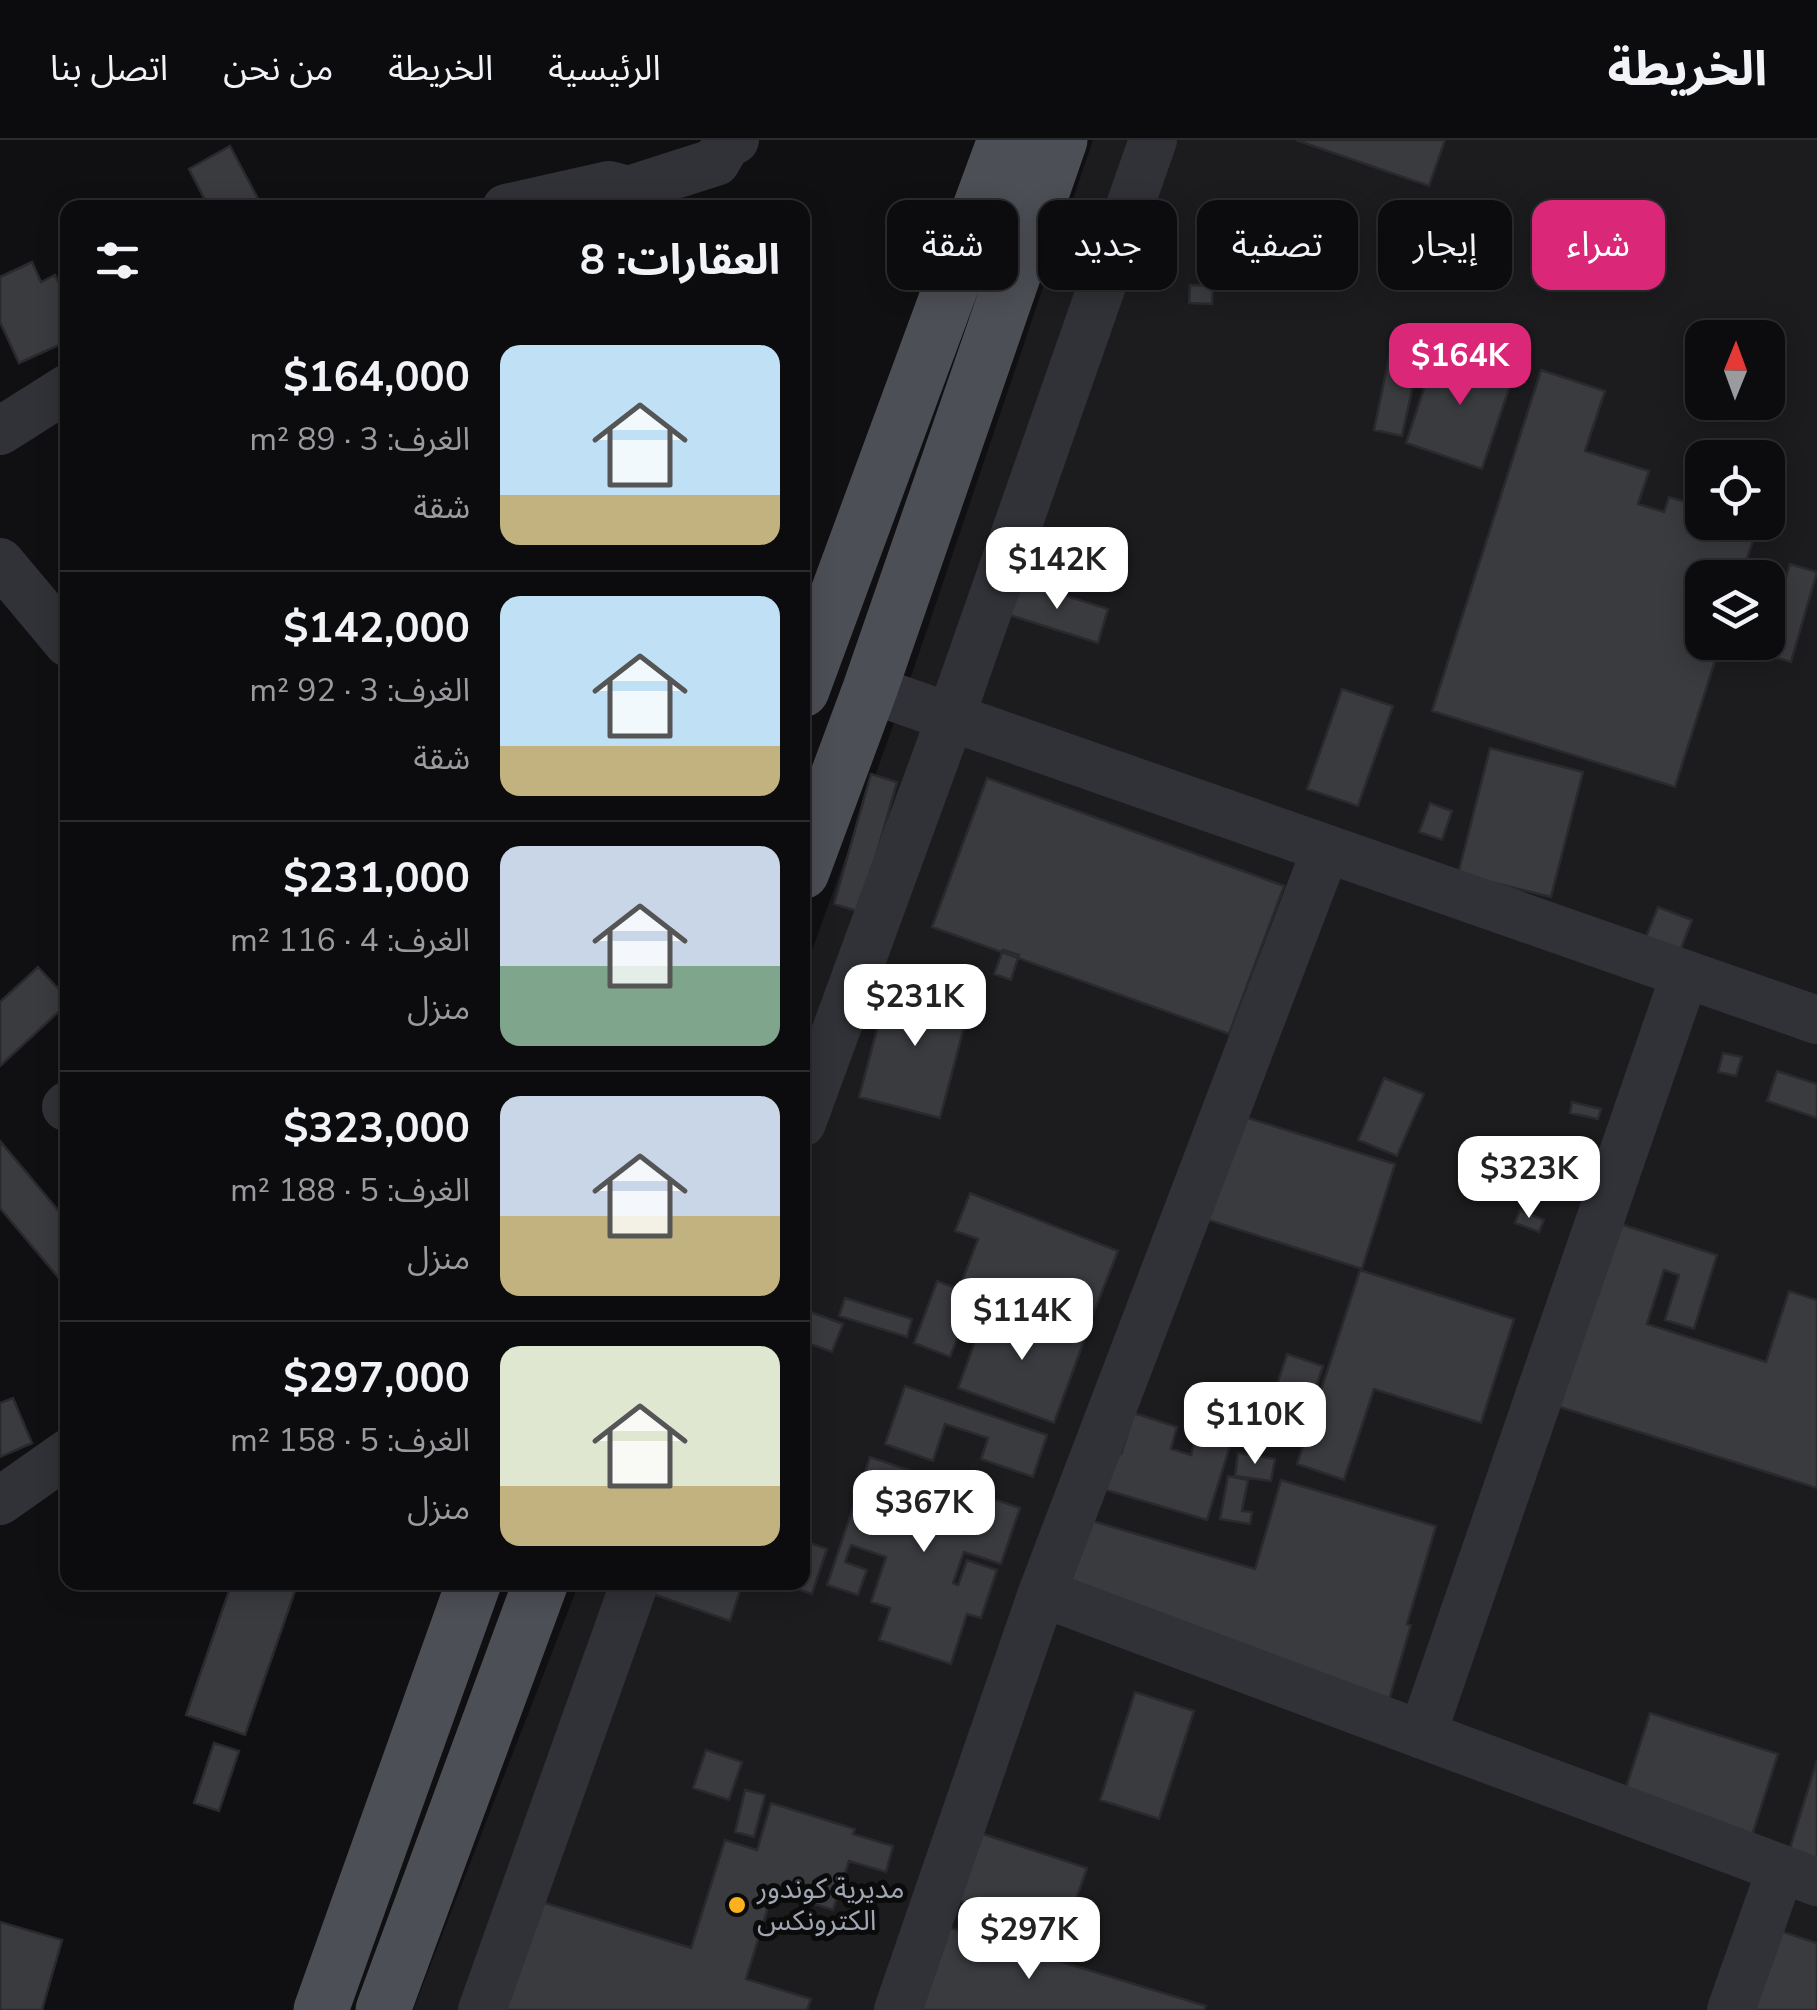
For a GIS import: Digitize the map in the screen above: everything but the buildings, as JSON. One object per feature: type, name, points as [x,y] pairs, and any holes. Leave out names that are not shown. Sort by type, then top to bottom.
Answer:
[{"type":"main road","points":[[810,671],[1004,140]]},
{"type":"main road","points":[[810,851],[870,690],[1060,140]]},
{"type":"main road","points":[[810,680],[870,690]]},
{"type":"main road","points":[[322,2010],[471,1590]]},
{"type":"main road","points":[[384,2010],[538,1590]]},
{"type":"street","points":[[810,1101],[950,719],[1153,140]]},
{"type":"street","points":[[542,200],[609,185],[620,171],[708,141],[730,142]]},
{"type":"street","points":[[0,431],[60,393]]},
{"type":"street","points":[[0,562],[60,633]]},
{"type":"street","points":[[870,690],[1817,1020]]},
{"type":"street","points":[[898,2010],[1042,1593],[1326,849]]},
{"type":"street","points":[[1422,1735],[1686,974]]},
{"type":"street","points":[[0,1502],[60,1458]]},
{"type":"street","points":[[482,2010],[632,1590]]},
{"type":"street","points":[[1042,1593],[1799,1875],[1731,2010]]},
{"type":"shaded area","points":[[1093,140],[1817,140],[1817,2010],[413,2010],[576,1590],[810,1590],[810,956],[914,668],[1042,290],[1177,290],[1177,200],[1073,200]]},
{"type":"place","name":"مديرية كوندور الكترونكس","points":[[737,1905]]}]
